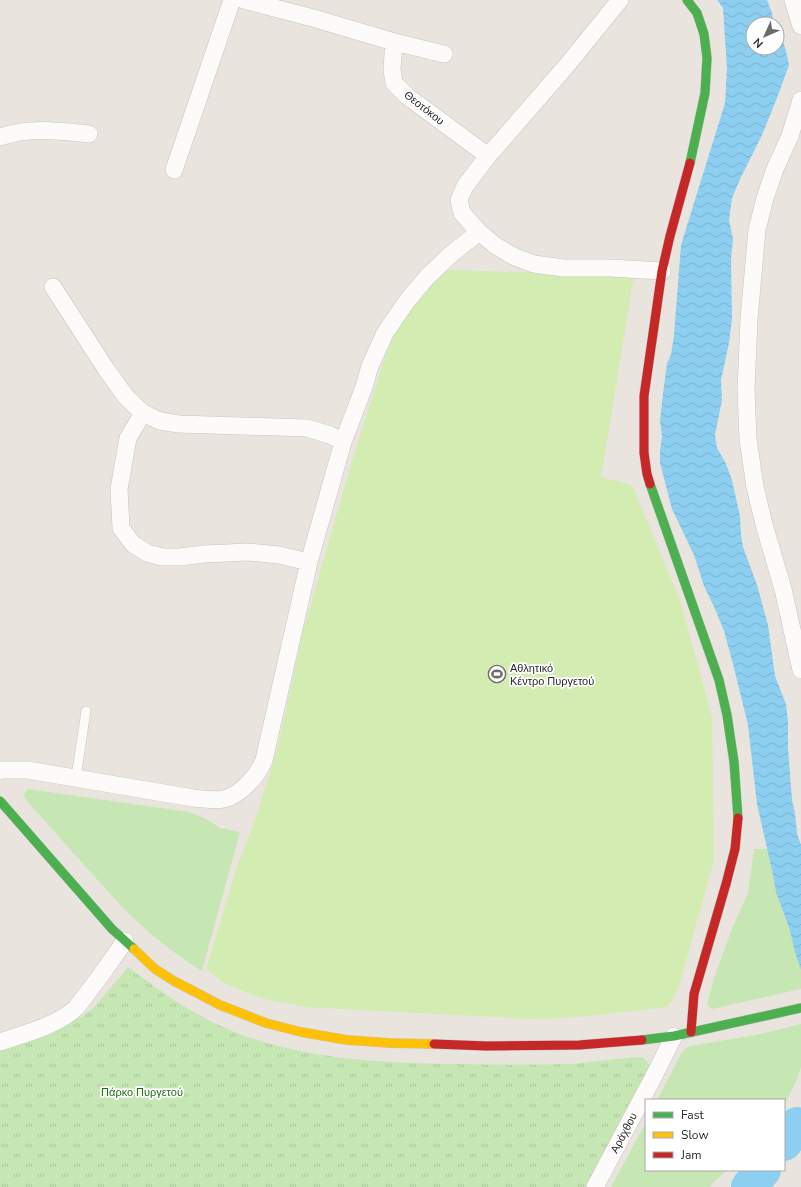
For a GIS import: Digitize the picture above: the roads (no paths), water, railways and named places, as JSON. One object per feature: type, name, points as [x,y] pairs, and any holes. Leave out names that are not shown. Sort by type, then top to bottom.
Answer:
[{"type":"street","points":[[174,170],[232,0]]},
{"type":"street","points":[[244,0],[314,18],[394,42],[444,54]]},
{"type":"street","points":[[620,0],[568,64],[488,156],[465,186],[459,200],[462,213],[496,246],[515,257],[534,264],[564,268],[610,268],[662,271]]},
{"type":"street","points":[[687,0],[697,13],[704,34],[706,58],[705,93],[691,161],[662,271],[644,396],[644,453],[647,474],[719,680],[727,715],[734,762],[738,818],[735,849],[694,994],[691,1032]]},
{"type":"street","points":[[793,0],[801,26]]},
{"type":"street","name":"Θεοτόκου","points":[[394,42],[392,69],[394,83],[407,96],[488,156]]},
{"type":"street","points":[[801,100],[790,136],[775,169],[757,230],[749,319],[746,390],[748,439],[755,488],[783,589],[801,670]]},
{"type":"street","points":[[0,137],[12,133],[45,130],[89,134]]},
{"type":"street","points":[[0,771],[28,770],[193,798],[216,800],[236,794],[255,777],[264,760],[309,562],[343,442],[364,387],[370,366],[385,333],[407,301],[427,277],[449,256],[480,232]]},
{"type":"street","points":[[52,287],[126,397],[143,413],[160,421],[179,424],[307,428],[330,435],[343,442]]},
{"type":"street","points":[[143,413],[128,438],[119,489],[122,528],[133,544],[147,553],[162,557],[248,552],[278,555],[309,562]]},
{"type":"street","points":[[0,802],[124,941],[155,969],[174,981],[220,1005],[266,1023],[301,1032],[347,1040],[390,1043],[494,1046],[579,1045],[645,1040],[674,1036],[801,1008]]},
{"type":"street","points":[[0,1042],[50,1024],[64,1017],[76,1008],[124,941]]},
{"type":"street","name":"Αράχθου","points":[[595,1187],[674,1036]]},
{"type":"lane","points":[[76,777],[86,711]]},
{"type":"water","points":[[717,0],[767,0],[773,16],[745,16],[745,56],[785,56],[785,48],[789,65],[762,135],[732,198],[729,220],[733,239],[731,259],[732,319],[729,343],[721,380],[722,400],[715,435],[717,448],[726,464],[732,480],[740,516],[743,547],[757,585],[768,625],[775,676],[786,704],[792,800],[797,833],[801,845],[801,970],[790,931],[776,892],[757,804],[748,725],[724,631],[704,586],[694,555],[672,509],[660,463],[662,436],[660,421],[667,363],[671,355],[674,335],[681,245],[725,103],[727,69],[723,8]]},
{"type":"waterway","points":[[785,1142],[797,1125]]},
{"type":"waterway","points":[[749,1187],[762,1171]]},
{"type":"place","name":"Αθλητικό Κέντρο Πυργετού","points":[[497,674]]},
{"type":"park label","name":"Πάρκο Πυργετού","points":[[142,1092]]}]
